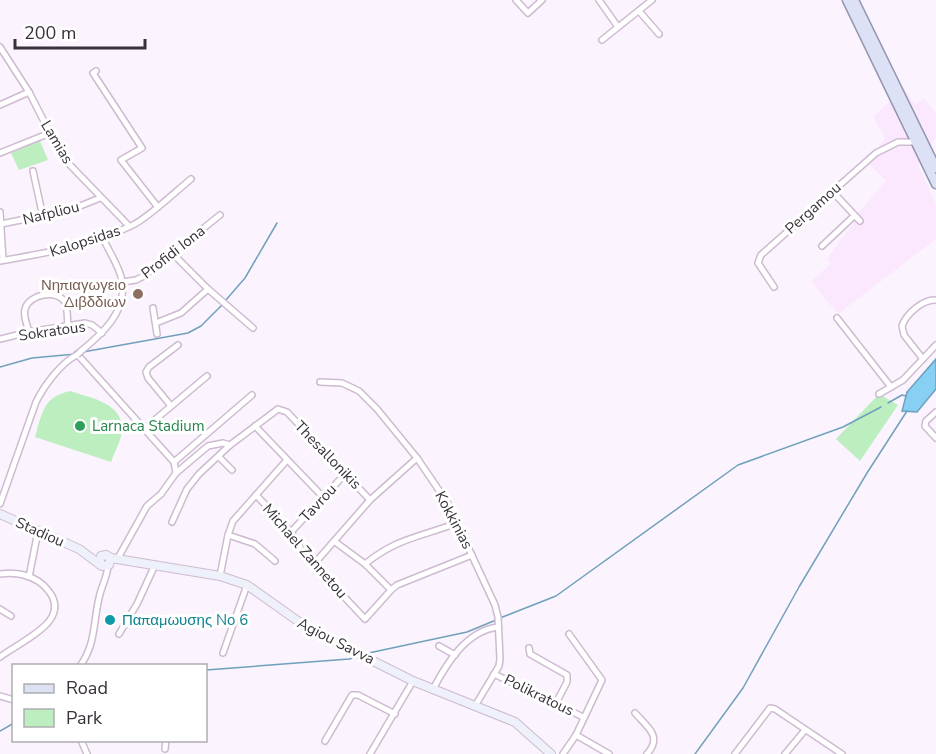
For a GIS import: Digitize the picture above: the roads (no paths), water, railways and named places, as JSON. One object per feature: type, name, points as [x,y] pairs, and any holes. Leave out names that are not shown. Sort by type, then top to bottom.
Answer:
[{"type":"main road","points":[[847,0],[936,184]]},
{"type":"main road","points":[[854,0],[936,168]]},
{"type":"street","points":[[516,0],[528,13],[542,0]]},
{"type":"street","points":[[599,0],[618,27]]},
{"type":"street","points":[[602,40],[652,0]]},
{"type":"street","points":[[639,11],[659,34]]},
{"type":"street","name":"Lamias","points":[[0,46],[70,165],[129,226]]},
{"type":"street","points":[[96,71],[93,73],[142,148],[121,160],[157,206]]},
{"type":"street","points":[[0,105],[29,92]]},
{"type":"street","name":"Pergamou","points":[[774,286],[759,264],[759,258],[876,153],[898,142],[909,127]]},
{"type":"street","points":[[0,153],[50,133]]},
{"type":"street","name":"Pergamou","points":[[898,142],[916,142]]},
{"type":"street","points":[[33,171],[43,217]]},
{"type":"street","name":"Kalopsidas","points":[[1,260],[50,253],[103,238],[135,224],[191,179]]},
{"type":"street","points":[[831,191],[860,221]]},
{"type":"street","name":"Nafpliou","points":[[1,224],[43,217],[76,208],[100,198]]},
{"type":"street","points":[[0,212],[1,260]]},
{"type":"street","name":"Profidi Iona","points":[[122,282],[141,278],[173,255],[220,215]]},
{"type":"street","points":[[822,246],[854,216]]},
{"type":"street","points":[[0,504],[43,388],[54,374],[102,333],[111,323],[118,309],[122,282],[103,238]]},
{"type":"street","points":[[173,255],[208,289],[254,328]]},
{"type":"street","points":[[156,323],[181,313],[208,289]]},
{"type":"street","points":[[28,332],[25,309],[34,297],[52,295],[62,299],[66,305],[68,326]]},
{"type":"street","points":[[923,359],[904,335],[902,326],[906,318],[924,302],[936,300]]},
{"type":"street","points":[[153,308],[158,334]]},
{"type":"street","points":[[837,318],[891,387]]},
{"type":"street","name":"Sokratous","points":[[0,339],[28,332],[90,324],[102,333]]},
{"type":"street","points":[[171,406],[148,378],[146,372],[149,367],[178,345]]},
{"type":"street","points":[[879,394],[903,380],[936,345]]},
{"type":"street","points":[[79,353],[174,462],[176,473]]},
{"type":"street","points":[[144,429],[207,376]]},
{"type":"street","name":"Kokkinias","points":[[320,382],[342,383],[358,391],[377,409],[417,458],[447,502],[489,591],[498,623],[500,659],[494,674],[475,705]]},
{"type":"street","points":[[174,462],[252,395]]},
{"type":"street","name":"Thesallonikis","points":[[255,426],[273,411],[283,410],[370,500]]},
{"type":"street","points":[[936,412],[926,421],[925,426],[936,438]]},
{"type":"street","points":[[172,522],[192,482],[230,445],[255,426],[323,496]]},
{"type":"street","points":[[81,664],[94,637],[103,565],[99,560],[110,557],[147,506],[161,494],[176,473],[208,446],[223,443],[230,445]]},
{"type":"street","points":[[219,457],[232,470]]},
{"type":"street","name":"Thesallonikis","points":[[314,564],[370,500],[417,458]]},
{"type":"street","points":[[220,576],[228,535],[240,513],[287,460]]},
{"type":"street","name":"Tavrou","points":[[291,532],[345,474]]},
{"type":"street","name":"Michael Zannetou","points":[[256,495],[291,532],[304,554],[365,619],[391,590],[401,584],[472,555]]},
{"type":"street","name":"Stadiou","points":[[0,514],[79,549],[110,557]]},
{"type":"street","points":[[365,564],[396,543],[457,523]]},
{"type":"street","points":[[29,577],[38,531]]},
{"type":"street","points":[[228,535],[255,544],[275,561]]},
{"type":"street","points":[[334,541],[365,564],[391,590]]},
{"type":"street","name":"Stadiou","points":[[79,549],[103,565]]},
{"type":"street","name":"Agiou Savva","points":[[110,557],[220,576],[247,585],[257,590],[301,625],[413,681],[520,725],[551,754]]},
{"type":"street","points":[[119,634],[137,604],[155,565]]},
{"type":"street","points":[[0,573],[15,573],[29,577],[46,587],[55,605],[45,626],[0,657]]},
{"type":"street","points":[[222,653],[247,585]]},
{"type":"street","points":[[0,609],[11,616]]},
{"type":"street","points":[[433,689],[455,655],[470,639],[498,623]]},
{"type":"street","points":[[563,754],[576,735],[602,680],[569,634]]},
{"type":"street","points":[[439,646],[455,655]]},
{"type":"street","points":[[530,648],[530,654],[567,675],[567,682],[556,703]]},
{"type":"street","name":"Polikratous","points":[[494,674],[583,717]]},
{"type":"street","points":[[370,754],[413,681]]},
{"type":"street","points":[[325,741],[347,699],[352,695],[358,695],[395,714]]},
{"type":"street","points":[[735,754],[770,708],[776,709],[837,753]]},
{"type":"street","points":[[635,713],[654,737],[654,744],[647,754]]},
{"type":"street","points":[[784,754],[805,730]]},
{"type":"street","points":[[576,735],[609,754]]},
{"type":"street","points":[[159,754],[168,750],[166,742]]},
{"type":"water","points":[[936,359],[936,389],[917,412],[902,411],[907,392]]},
{"type":"waterway","points":[[225,301],[245,278],[277,223]]},
{"type":"waterway","points":[[83,352],[188,333],[201,326],[222,305]]},
{"type":"waterway","points":[[0,367],[32,358],[76,354]]},
{"type":"waterway","points":[[888,403],[902,395],[906,396]]},
{"type":"waterway","points":[[500,618],[556,596],[738,465],[843,427],[881,407]]},
{"type":"waterway","points":[[695,754],[743,688],[799,587],[907,411]]},
{"type":"waterway","points":[[364,654],[467,632],[496,620]]},
{"type":"waterway","points":[[207,670],[357,657]]},
{"type":"waterway","points":[[0,731],[12,724]]},
{"type":"place","name":"Νηπιαγωγειο Διβδδιων","points":[[138,294]]},
{"type":"place","name":"Larnaca Stadium","points":[[80,426]]},
{"type":"place","name":"Παπαμωυσης No 6","points":[[110,620]]}]
